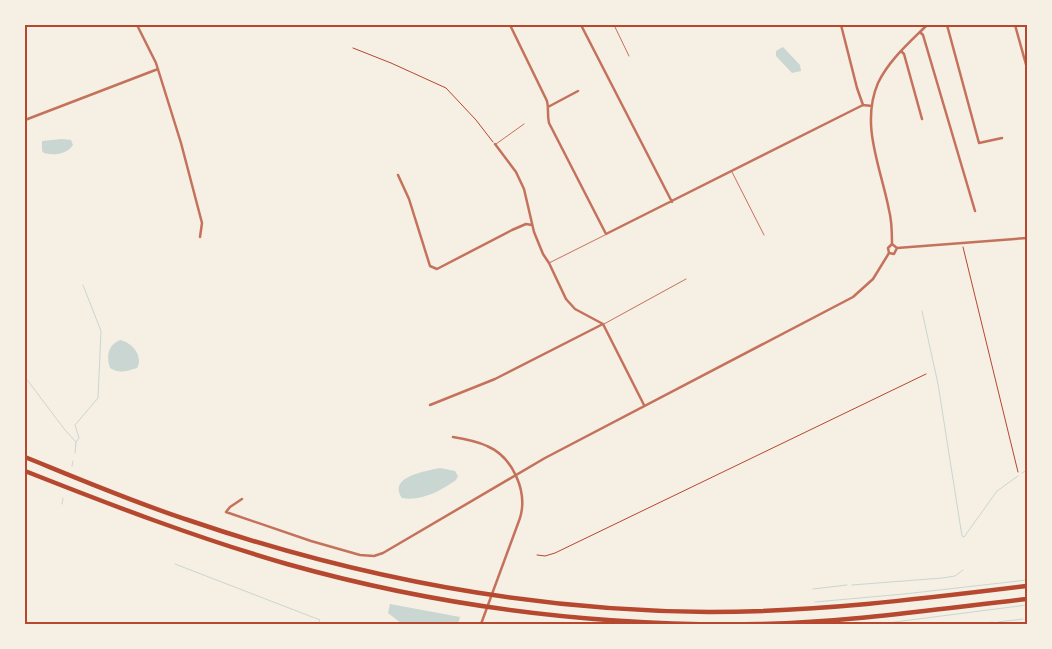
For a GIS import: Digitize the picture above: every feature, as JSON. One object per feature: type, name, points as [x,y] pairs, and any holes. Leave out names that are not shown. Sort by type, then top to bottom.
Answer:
[{"type":"highway","points":[[25,457],[188,520],[291,552],[404,579],[521,599],[662,611],[761,611],[868,605],[1027,586]]},
{"type":"highway","points":[[25,471],[181,531],[288,564],[401,591],[520,611],[661,623],[761,624],[870,617],[1027,599]]},
{"type":"street","points":[[137,25],[158,69],[181,143],[202,223],[200,237]]},
{"type":"street","points":[[510,25],[548,107],[549,123],[606,234],[864,105],[872,106]]},
{"type":"street","points":[[581,25],[672,202]]},
{"type":"street","points":[[841,25],[857,88],[864,105]]},
{"type":"street","points":[[242,500],[230,507],[226,512],[311,541],[360,555],[374,556],[387,552],[544,458],[853,297],[873,280],[889,253],[888,248],[892,244],[890,211],[872,138],[872,106],[879,83],[894,59],[926,25]]},
{"type":"street","points":[[947,25],[979,143],[1002,138]]},
{"type":"street","points":[[1015,25],[1027,68]]},
{"type":"street","points":[[920,32],[923,35],[975,211]]},
{"type":"street","points":[[901,51],[904,54],[922,119]]},
{"type":"street","points":[[25,120],[158,69]]},
{"type":"street","points":[[548,107],[578,91]]},
{"type":"street","points":[[495,144],[520,180],[524,189],[532,225],[543,254],[566,299],[571,306],[603,324],[644,405]]},
{"type":"street","points":[[398,175],[409,199],[430,266],[437,269],[512,230],[526,224],[532,225]]},
{"type":"street","points":[[892,244],[897,248],[1027,238]]},
{"type":"street","points":[[889,253],[894,254],[897,248]]},
{"type":"street","points":[[430,405],[495,378],[603,324]]},
{"type":"street","points":[[454,436],[480,443],[493,449],[506,460],[515,475],[522,495],[522,512],[481,624]]},
{"type":"lane","points":[[614,25],[629,56]]},
{"type":"lane","points":[[495,144],[524,124]]},
{"type":"lane","points":[[732,171],[764,236]]},
{"type":"lane","points":[[549,263],[606,234]]},
{"type":"lane","points":[[603,324],[686,279]]},
{"type":"path","points":[[353,48],[418,74],[446,88],[476,120],[495,144]]},
{"type":"path","points":[[962,243],[1018,472]]},
{"type":"path","points":[[537,555],[545,556],[555,553],[926,374]]},
{"type":"shaded area","points":[[783,47],[800,65],[801,71],[792,73],[776,56],[776,51]]},
{"type":"shaded area","points":[[71,140],[73,145],[60,154],[44,153],[42,151],[42,141]]},
{"type":"shaded area","points":[[120,340],[129,344],[136,351],[139,359],[137,368],[120,371],[110,368],[109,351]]},
{"type":"shaded area","points":[[440,468],[455,471],[458,476],[456,480],[424,497],[402,498],[399,491],[400,485],[404,480],[418,473]]},
{"type":"shaded area","points":[[390,604],[460,617],[458,624],[402,624],[388,613]]},
{"type":"waterway","points":[[75,453],[76,442],[79,438],[75,425],[98,398],[101,331],[83,285]]},
{"type":"waterway","points":[[922,311],[938,384],[962,536],[964,537],[997,491],[1018,476]]},
{"type":"waterway","points":[[25,377],[76,442]]},
{"type":"waterway","points":[[72,466],[73,461]]},
{"type":"waterway","points":[[1022,473],[1027,470]]},
{"type":"waterway","points":[[62,504],[63,498]]},
{"type":"waterway","points":[[175,564],[320,620],[318,624]]},
{"type":"waterway","points":[[852,585],[942,578],[955,576],[963,570]]},
{"type":"waterway","points":[[815,602],[1027,580]]},
{"type":"waterway","points":[[813,589],[847,585]]},
{"type":"waterway","points":[[879,624],[1027,605]]},
{"type":"waterway","points":[[998,622],[1023,619]]},
{"type":"waterway","points":[[986,623],[993,622]]}]
